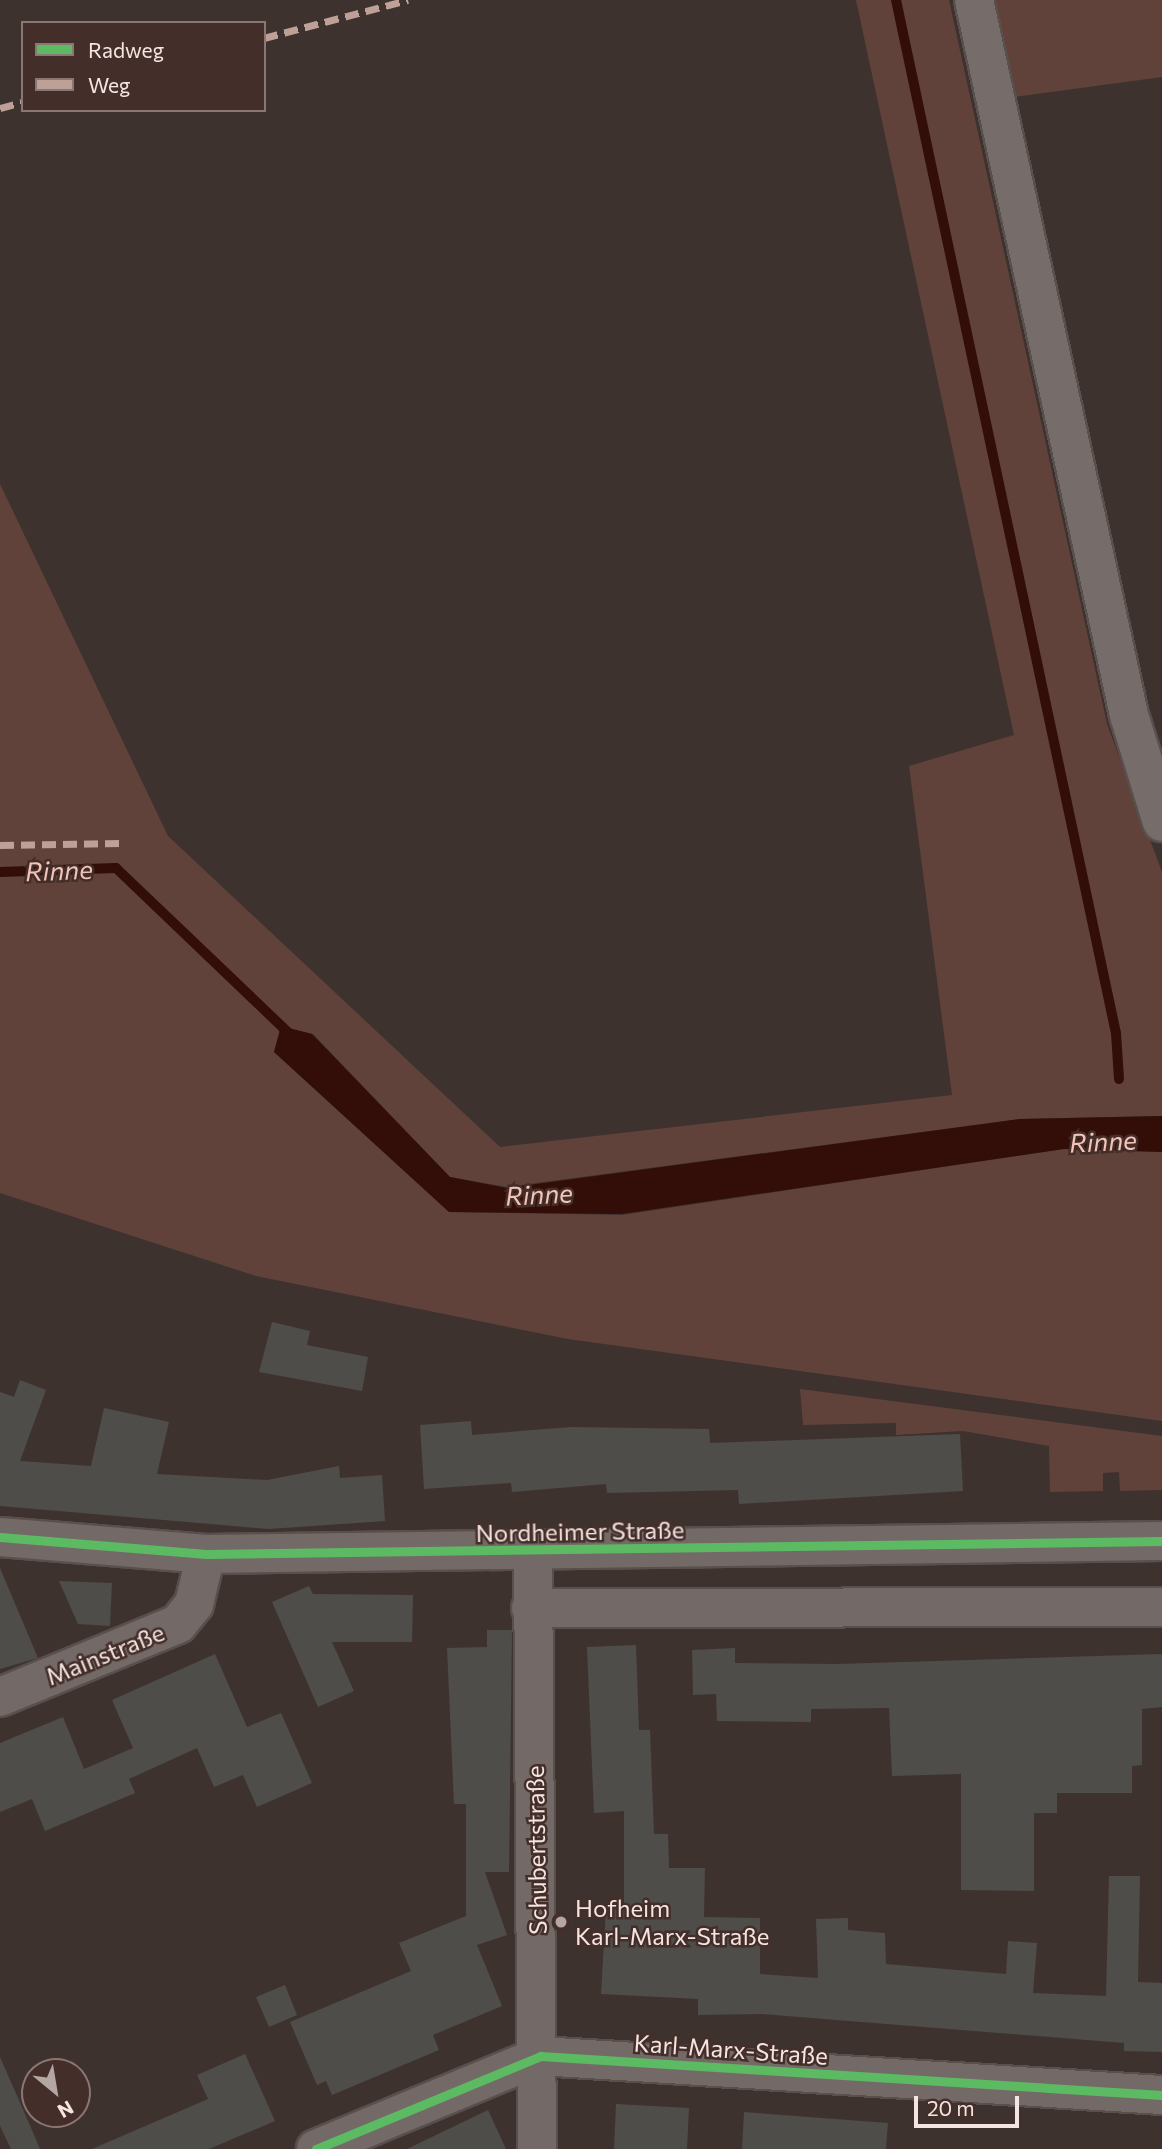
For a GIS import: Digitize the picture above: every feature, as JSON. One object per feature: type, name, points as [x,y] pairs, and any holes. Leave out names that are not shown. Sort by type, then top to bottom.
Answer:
[{"type":"main road","points":[[974,0],[1129,715],[1162,822]]},
{"type":"street","name":"Nordheimer Straße","points":[[0,1537],[205,1554],[533,1552],[1162,1541]]},
{"type":"street","name":"Schubertstraße","points":[[533,1552],[531,1608],[540,2056],[537,2149]]},
{"type":"street","name":"Mainstraße","points":[[0,1697],[178,1624],[194,1604],[205,1554]]},
{"type":"street","points":[[531,1608],[1162,1607]]},
{"type":"street","name":"Karl-Marx-Straße","points":[[316,2149],[540,2056],[1162,2095]]},
{"type":"shaded area","points":[[856,0],[949,0],[1107,724],[1162,872],[1162,1116],[1019,1119],[507,1187],[450,1177],[313,1034],[281,1027],[274,1052],[449,1212],[622,1215],[1064,1149],[1162,1152],[1162,1421],[568,1339],[256,1276],[0,1193],[0,484],[168,836],[500,1147],[952,1095],[909,766],[1014,735]]},
{"type":"shaded area","points":[[994,0],[1162,0],[1162,77],[1014,97]]},
{"type":"shaded area","points":[[800,1389],[1162,1436],[1162,1490],[1120,1491],[1119,1472],[1103,1473],[1103,1491],[1050,1492],[1049,1446],[963,1431],[896,1435],[896,1423],[803,1425]]},
{"type":"water","points":[[281,1026],[312,1034],[450,1177],[507,1188],[1019,1119],[1162,1116],[1162,1152],[1064,1149],[622,1214],[449,1212],[274,1052]]},
{"type":"building","points":[[272,1322],[310,1331],[307,1345],[368,1357],[362,1391],[259,1372]]},
{"type":"building","points":[[20,1380],[46,1390],[20,1461],[91,1466],[104,1408],[169,1422],[157,1474],[267,1480],[339,1466],[340,1478],[382,1475],[385,1521],[269,1529],[0,1506],[0,1392],[14,1397]]},
{"type":"building","points":[[471,1421],[472,1435],[571,1427],[709,1429],[710,1443],[960,1434],[963,1491],[739,1504],[738,1490],[607,1493],[606,1484],[512,1492],[511,1483],[424,1489],[420,1425]]},
{"type":"building","points":[[0,1568],[38,1658],[0,1669]]},
{"type":"building","points":[[59,1581],[112,1583],[110,1626],[78,1624]]},
{"type":"building","points":[[309,1586],[313,1594],[413,1595],[412,1642],[332,1642],[354,1691],[318,1707],[272,1602]]},
{"type":"building","points":[[487,1630],[512,1630],[509,1872],[485,1872],[507,1935],[477,1945],[502,2006],[433,2035],[439,2050],[332,2095],[326,2081],[317,2085],[290,2022],[411,1971],[399,1943],[466,1916],[466,1804],[454,1804],[447,1648],[487,1647]]},
{"type":"building","points":[[636,1645],[639,1730],[650,1730],[654,1834],[668,1834],[669,1868],[705,1868],[704,1917],[760,1918],[760,1974],[818,1978],[816,1919],[848,1918],[848,1930],[885,1933],[886,1964],[1006,1974],[1008,1941],[1037,1943],[1033,1993],[1106,1996],[1109,1876],[1140,1876],[1138,1982],[1162,1983],[1162,2052],[1124,2051],[1124,2043],[761,2014],[698,2015],[698,1999],[601,1994],[606,1909],[624,1910],[624,1811],[594,1813],[587,1647]]},
{"type":"building","points":[[735,1648],[735,1663],[837,1664],[1162,1654],[1162,1707],[1142,1709],[1142,1765],[1132,1766],[1132,1793],[1057,1793],[1057,1813],[1034,1813],[1034,1891],[961,1890],[961,1774],[892,1776],[889,1708],[811,1709],[811,1722],[717,1721],[716,1694],[693,1695],[692,1650]]},
{"type":"building","points":[[215,1654],[247,1727],[281,1713],[312,1783],[257,1807],[243,1775],[214,1787],[197,1748],[129,1779],[135,1793],[45,1831],[32,1799],[0,1812],[0,1743],[63,1717],[84,1769],[133,1748],[112,1700]]},
{"type":"building","points":[[285,1985],[297,2015],[269,2027],[256,1997]]},
{"type":"building","points":[[245,2054],[275,2121],[209,2149],[92,2149],[208,2099],[197,2075]]},
{"type":"building","points":[[0,2057],[21,2105],[21,2128],[31,2128],[40,2149],[11,2149],[0,2126]]},
{"type":"building","points":[[616,2104],[689,2108],[687,2149],[614,2149]]},
{"type":"building","points":[[488,2110],[506,2149],[407,2149]]},
{"type":"building","points":[[744,2112],[888,2123],[886,2149],[742,2149]]},
{"type":"waterway","points":[[896,0],[1116,1033],[1119,1079]]},
{"type":"waterway","name":"Rinne","points":[[0,872],[116,868],[298,1042]]},
{"type":"marked path","points":[[266,37],[408,0]]},
{"type":"marked path","points":[[0,108],[21,103]]},
{"type":"marked path","points":[[0,845],[121,843]]},
{"type":"cycle path","points":[[0,1537],[206,1554],[1162,1541]]},
{"type":"cycle path","points":[[316,2149],[540,2056],[1162,2095]]},
{"type":"place","name":"Hofheim Karl-Marx-Straße","points":[[561,1922]]}]
